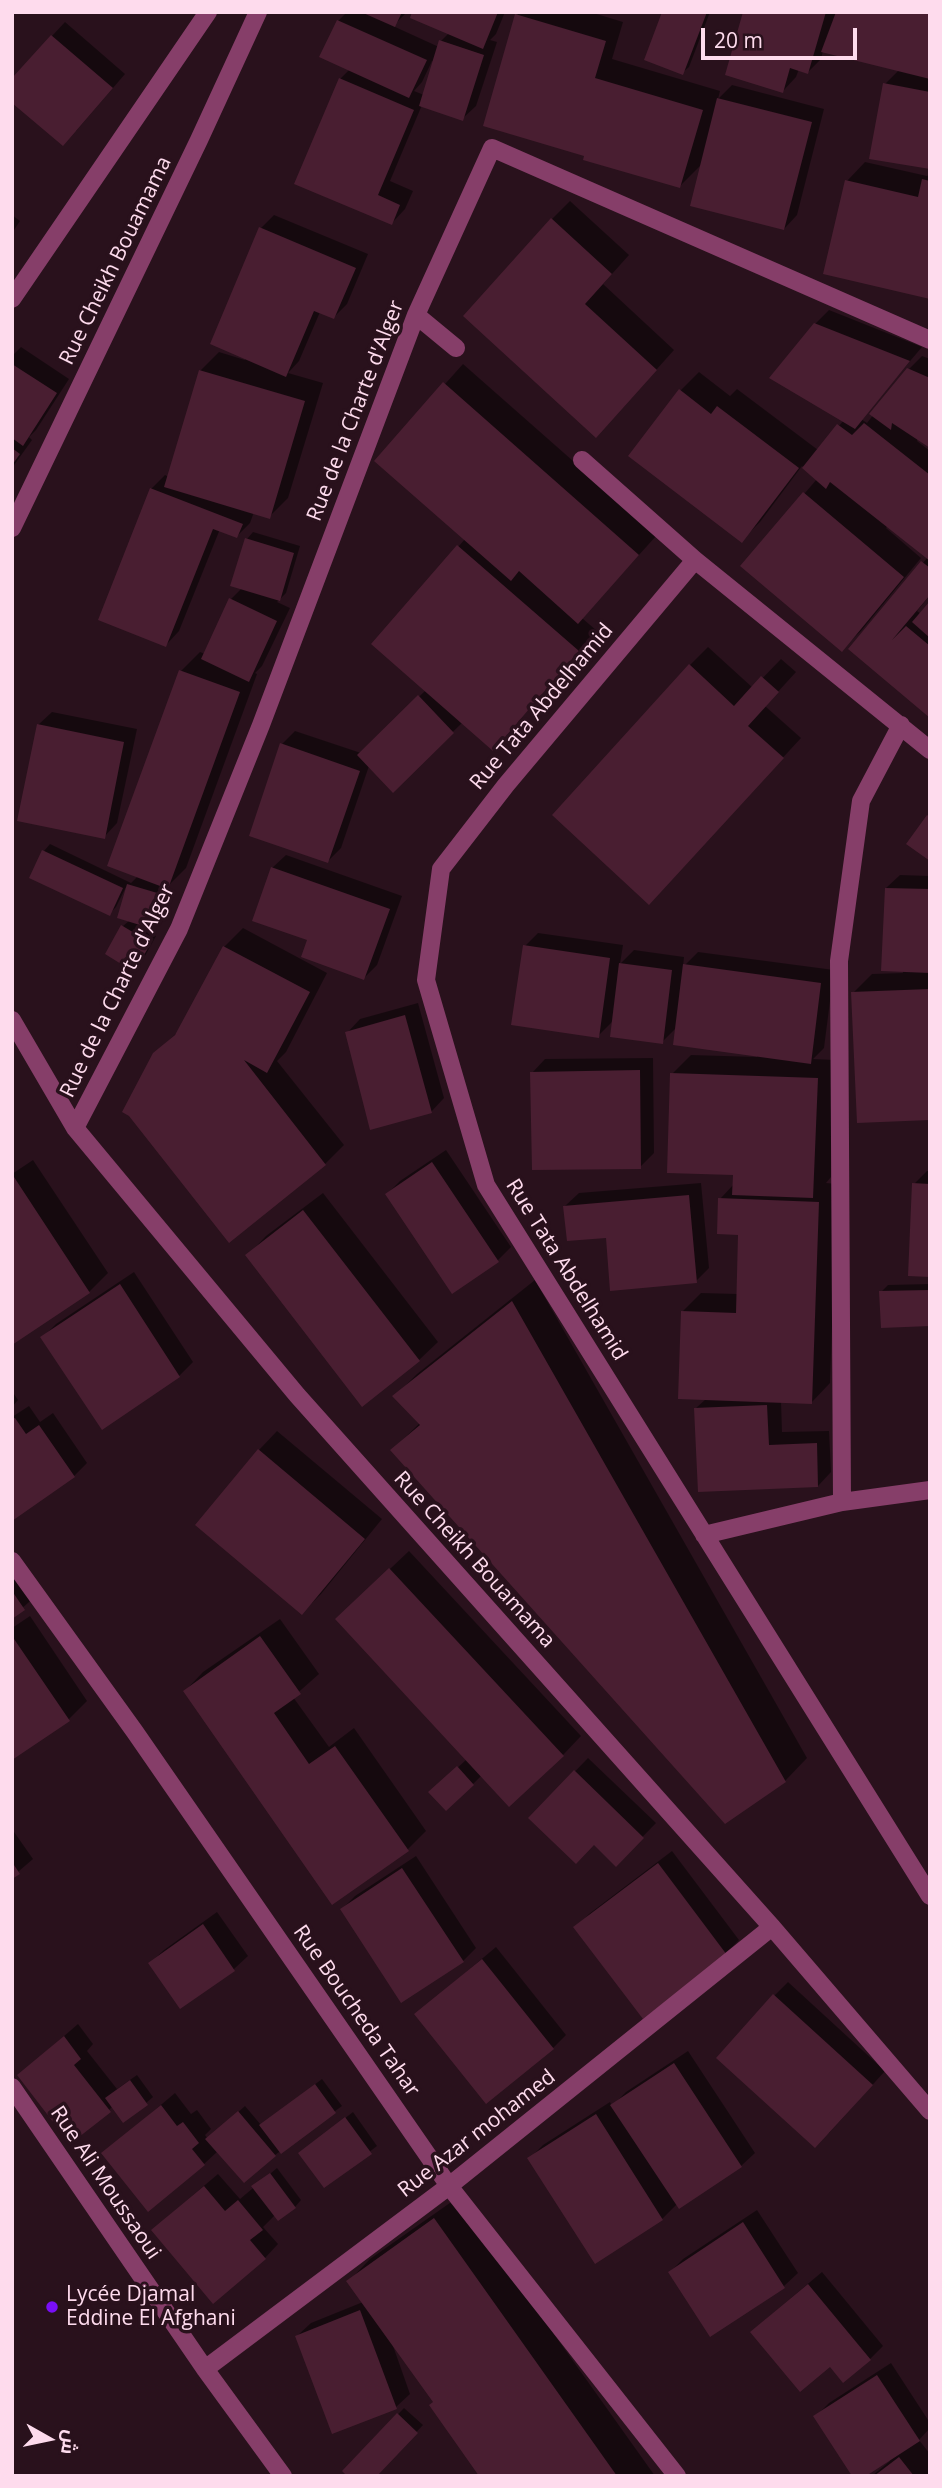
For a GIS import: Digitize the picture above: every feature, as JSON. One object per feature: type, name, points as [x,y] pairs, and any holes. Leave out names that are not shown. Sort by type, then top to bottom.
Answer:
[{"type":"street","points":[[12,299],[208,12]]},
{"type":"street","name":"Rue Cheikh Bouamama","points":[[12,528],[200,140],[258,12]]},
{"type":"street","name":"Rue de la Charte d'Alger","points":[[75,1128],[179,929],[261,725],[416,315],[492,148],[930,340]]},
{"type":"street","points":[[416,315],[456,348]]},
{"type":"street","points":[[582,460],[695,560],[930,750]]},
{"type":"street","name":"Rue Tata Abdelhamid","points":[[695,560],[506,785],[440,869],[426,980],[486,1185],[930,1896]]},
{"type":"street","points":[[842,1502],[839,961],[860,801],[901,725]]},
{"type":"street","name":"Rue Cheikh Bouamama","points":[[12,1020],[75,1128],[297,1395],[772,1927],[930,2111]]},
{"type":"street","points":[[704,1535],[842,1502],[930,1490]]},
{"type":"street","name":"Rue Boucheda Tahar","points":[[12,1561],[135,1732],[449,2186],[677,2476]]},
{"type":"street","name":"Rue Azar mohamed","points":[[205,2369],[449,2186],[772,1927]]},
{"type":"street","name":"Rue Ali Moussaoui","points":[[12,2087],[205,2369],[283,2476]]},
{"type":"building","points":[[361,12],[402,12],[395,27]]},
{"type":"building","points":[[412,12],[498,12],[483,49],[410,18]]},
{"type":"building","points":[[662,12],[707,12],[683,75],[644,60]]},
{"type":"building","points":[[743,12],[826,12],[808,74],[790,68],[783,93],[725,75]]},
{"type":"building","points":[[836,12],[930,12],[930,79],[821,52]]},
{"type":"building","points":[[515,14],[606,41],[595,78],[703,110],[680,188],[583,160],[584,156],[483,126]]},
{"type":"building","points":[[337,20],[427,60],[409,98],[319,57]]},
{"type":"building","points":[[51,35],[113,88],[63,146],[12,103],[12,78]]},
{"type":"building","points":[[439,40],[484,55],[463,121],[419,106]]},
{"type":"building","points":[[339,78],[414,110],[378,195],[400,205],[392,225],[294,184]]},
{"type":"building","points":[[883,83],[930,92],[930,169],[869,159]]},
{"type":"building","points":[[717,98],[812,122],[784,230],[690,206]]},
{"type":"building","points":[[922,179],[930,181],[930,299],[823,274],[845,180],[918,197]]},
{"type":"building","points":[[551,218],[612,274],[585,304],[657,370],[596,438],[463,316]]},
{"type":"building","points":[[259,227],[356,268],[334,319],[314,311],[286,377],[210,344]]},
{"type":"building","points":[[814,323],[910,361],[855,429],[769,378]]},
{"type":"building","points":[[12,364],[57,393],[23,446],[12,438]]},
{"type":"building","points":[[907,368],[930,378],[930,448],[892,423],[891,430],[869,414]]},
{"type":"building","points":[[199,370],[305,401],[270,519],[164,487]]},
{"type":"building","points":[[443,382],[639,555],[578,624],[519,571],[511,581],[374,461]]},
{"type":"building","points":[[679,389],[711,414],[717,406],[799,468],[742,543],[628,456]]},
{"type":"building","points":[[864,423],[930,475],[930,561],[830,482],[826,489],[802,468],[837,424],[852,435]]},
{"type":"building","points":[[12,448],[20,454],[12,465]]},
{"type":"building","points":[[150,488],[243,524],[237,538],[213,529],[166,647],[98,620]]},
{"type":"building","points":[[803,492],[904,577],[842,652],[740,566]]},
{"type":"building","points":[[245,538],[294,553],[280,601],[230,586]]},
{"type":"building","points":[[457,545],[579,651],[493,751],[371,644]]},
{"type":"building","points":[[921,561],[930,568],[930,595],[892,640],[906,626],[930,646],[930,718],[848,649]]},
{"type":"building","points":[[229,598],[277,621],[249,682],[201,659]]},
{"type":"building","points":[[930,601],[930,638],[912,622]]},
{"type":"building","points":[[689,664],[734,706],[761,676],[779,692],[748,726],[784,758],[649,905],[552,815]]},
{"type":"building","points":[[179,670],[240,692],[168,889],[107,866]]},
{"type":"building","points":[[418,695],[454,733],[393,793],[357,755]]},
{"type":"building","points":[[37,724],[124,742],[105,839],[17,821]]},
{"type":"building","points":[[280,743],[360,771],[328,863],[249,836]]},
{"type":"building","points":[[927,815],[930,817],[930,861],[906,844]]},
{"type":"building","points":[[42,850],[123,888],[110,916],[29,878]]},
{"type":"building","points":[[271,867],[390,909],[364,980],[301,957],[307,940],[252,921]]},
{"type":"building","points":[[127,884],[164,895],[153,929],[117,918]]},
{"type":"building","points":[[885,888],[930,889],[930,973],[881,971]]},
{"type":"building","points":[[121,925],[151,943],[134,972],[105,954]]},
{"type":"building","points":[[523,945],[610,958],[599,1038],[511,1025]]},
{"type":"building","points":[[223,946],[310,992],[267,1073],[244,1060],[326,1165],[229,1243],[129,1116],[122,1112],[153,1053],[175,1035]]},
{"type":"building","points":[[619,963],[672,970],[663,1044],[610,1037]]},
{"type":"building","points":[[683,964],[821,983],[811,1064],[673,1045]]},
{"type":"building","points":[[930,989],[930,1120],[857,1123],[851,992]]},
{"type":"building","points":[[405,1015],[432,1113],[370,1130],[345,1032]]},
{"type":"building","points":[[640,1070],[641,1169],[532,1170],[530,1072]]},
{"type":"building","points":[[670,1073],[818,1078],[813,1198],[732,1195],[733,1175],[667,1173]]},
{"type":"building","points":[[432,1162],[499,1262],[452,1294],[385,1194]]},
{"type":"building","points":[[14,1177],[90,1293],[12,1345],[12,1178]]},
{"type":"building","points":[[912,1183],[930,1184],[930,1277],[908,1276]]},
{"type":"building","points":[[689,1195],[697,1283],[610,1291],[606,1238],[567,1241],[563,1206]]},
{"type":"building","points":[[718,1198],[819,1202],[812,1404],[678,1399],[681,1311],[736,1313],[738,1235],[717,1234]]},
{"type":"building","points":[[303,1210],[420,1361],[362,1407],[245,1255]]},
{"type":"building","points":[[120,1284],[180,1377],[102,1430],[40,1337]]},
{"type":"building","points":[[930,1290],[930,1326],[881,1328],[879,1291]]},
{"type":"building","points":[[512,1301],[786,1782],[725,1824],[390,1450],[420,1425],[392,1396]]},
{"type":"building","points":[[767,1405],[769,1445],[817,1443],[818,1487],[698,1492],[694,1408]]},
{"type":"building","points":[[15,1418],[26,1434],[39,1425],[75,1477],[12,1521],[12,1419]]},
{"type":"building","points":[[258,1449],[365,1539],[302,1615],[195,1525]]},
{"type":"building","points":[[389,1568],[564,1756],[509,1807],[335,1619]]},
{"type":"building","points":[[12,1591],[25,1610],[12,1619]]},
{"type":"building","points":[[12,1636],[70,1721],[12,1760]]},
{"type":"building","points":[[260,1636],[301,1694],[274,1713],[309,1764],[335,1746],[409,1851],[332,1905],[183,1691]]},
{"type":"building","points":[[457,1766],[474,1785],[446,1811],[428,1792]]},
{"type":"building","points":[[574,1770],[644,1838],[616,1867],[594,1845],[576,1864],[528,1818]]},
{"type":"building","points":[[12,1862],[20,1874],[12,1879]]},
{"type":"building","points":[[658,1863],[727,1955],[643,2019],[573,1927]]},
{"type":"building","points":[[402,1868],[464,1962],[401,2003],[340,1909]]},
{"type":"building","points":[[203,1924],[235,1971],[180,2009],[148,1963]]},
{"type":"building","points":[[482,1959],[554,2049],[486,2104],[414,2014]]},
{"type":"building","points":[[773,1994],[873,2085],[815,2148],[716,2058]]},
{"type":"building","points":[[64,2036],[81,2059],[74,2065],[111,2112],[70,2144],[17,2075]]},
{"type":"building","points":[[674,2063],[742,2167],[679,2209],[610,2105]]},
{"type":"building","points":[[130,2080],[148,2105],[123,2123],[105,2098]]},
{"type":"building","points":[[315,2084],[336,2113],[281,2154],[259,2125]]},
{"type":"building","points":[[161,2105],[177,2126],[183,2122],[199,2143],[192,2149],[205,2165],[148,2212],[101,2153]]},
{"type":"building","points":[[238,2111],[276,2156],[244,2183],[205,2139]]},
{"type":"building","points":[[596,2114],[663,2220],[595,2264],[527,2158]]},
{"type":"building","points":[[345,2117],[372,2154],[324,2188],[298,2153]]},
{"type":"building","points":[[270,2173],[296,2208],[278,2221],[251,2186]]},
{"type":"building","points":[[204,2186],[225,2211],[238,2200],[263,2230],[250,2240],[266,2259],[213,2304],[151,2230]]},
{"type":"building","points":[[434,2218],[617,2476],[479,2476],[429,2405],[433,2402],[346,2281]]},
{"type":"building","points":[[743,2222],[785,2288],[710,2337],[668,2272]]},
{"type":"building","points":[[808,2284],[871,2360],[843,2383],[830,2367],[800,2392],[750,2332]]},
{"type":"building","points":[[360,2310],[397,2409],[332,2434],[295,2336]]},
{"type":"building","points":[[877,2375],[920,2441],[866,2476],[852,2476],[813,2416]]},
{"type":"building","points":[[397,2413],[418,2433],[377,2476],[347,2476],[342,2471]]},
{"type":"building","points":[[899,2457],[914,2476],[874,2476]]},
{"type":"place","name":"Lycée Djamal Eddine El Afghani","points":[[52,2307]]}]
